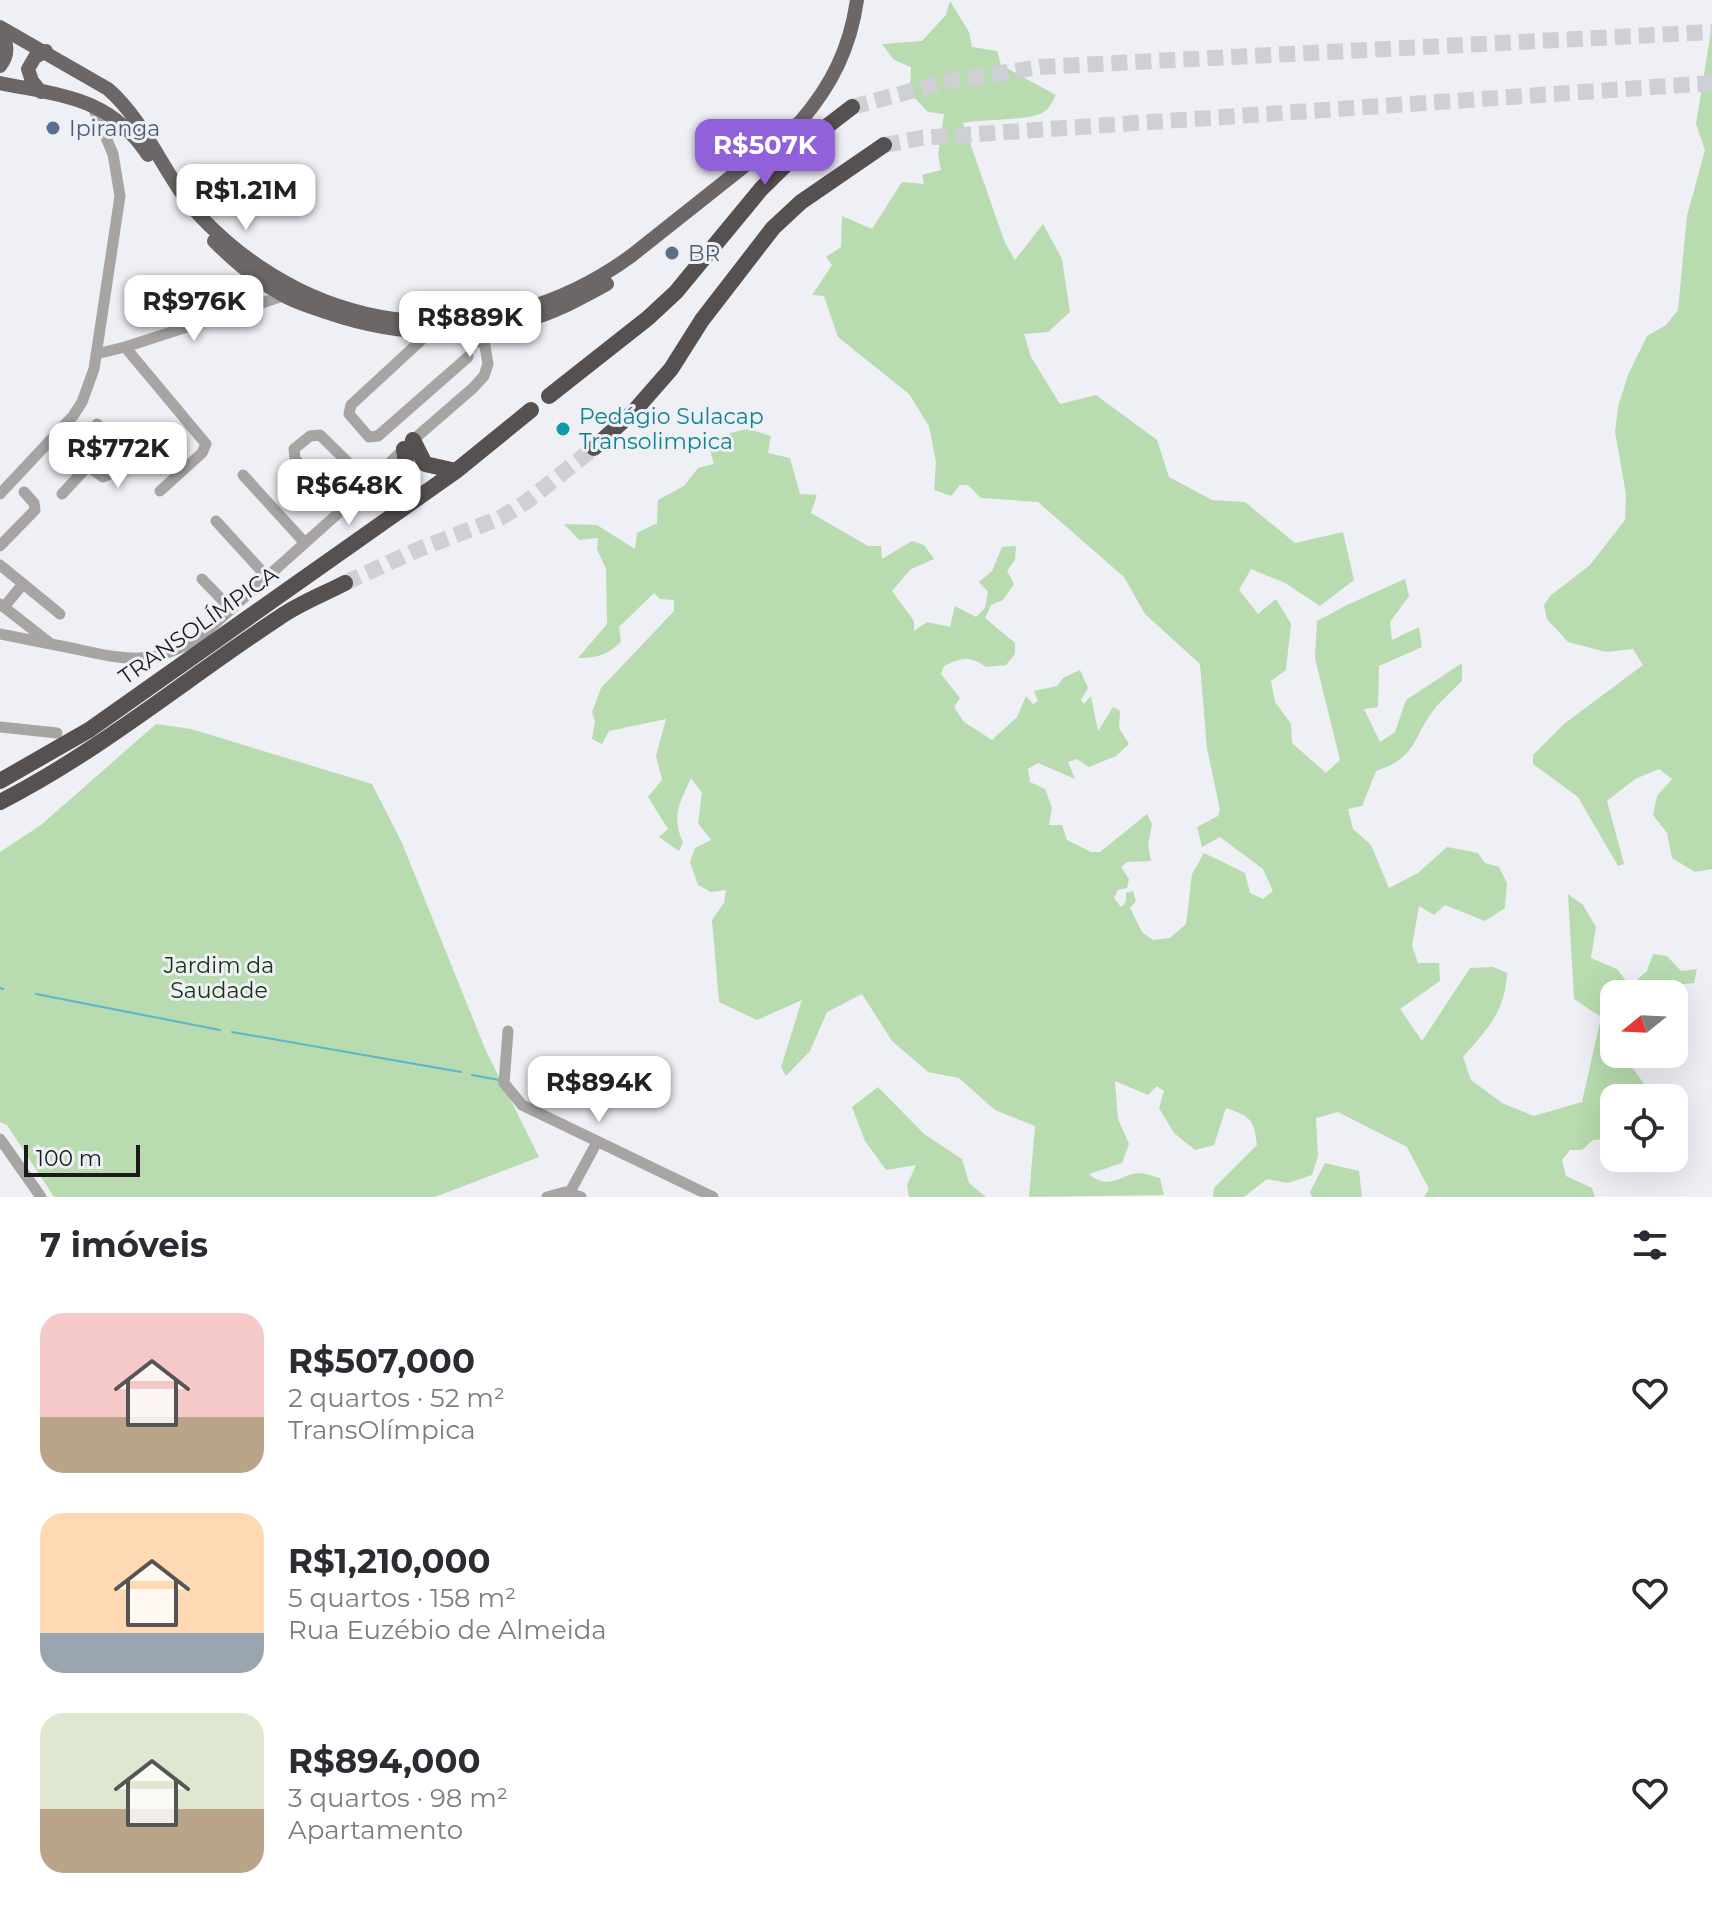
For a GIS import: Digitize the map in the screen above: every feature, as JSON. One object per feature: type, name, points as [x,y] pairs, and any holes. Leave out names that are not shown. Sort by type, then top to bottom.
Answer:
[{"type":"highway","points":[[549,396],[636,328],[676,292],[761,189],[817,134],[852,107]]},
{"type":"highway","points":[[594,448],[636,409],[671,369],[702,320],[773,228],[801,202],[884,145]]},
{"type":"highway","name":"TRANSOLÍMPICA","points":[[0,781],[89,730],[456,471],[531,410]]},
{"type":"highway","points":[[408,444],[425,464],[456,471]]},
{"type":"highway","points":[[400,510],[409,485],[408,444]]},
{"type":"highway","name":"TRANSOLÍMPICA","points":[[0,802],[32,786],[97,745],[283,615],[345,583]]},
{"type":"main road","points":[[0,29],[46,51],[108,89],[123,102],[184,197],[219,235],[282,283],[316,299],[378,318],[445,322],[471,321],[568,299],[631,256],[800,122],[833,79],[843,56],[857,0]]},
{"type":"main road","points":[[0,83],[92,105],[123,123],[139,141],[194,222],[229,256],[283,296],[364,324],[429,333],[469,330],[524,321],[612,281],[766,162],[804,129],[826,104],[851,54],[864,0]]},
{"type":"main road","points":[[0,29],[7,51],[0,66]]},
{"type":"main road","points":[[41,92],[32,81],[28,69],[35,57],[46,51]]},
{"type":"street","points":[[0,494],[82,402],[94,369],[120,196],[113,154],[92,105]]},
{"type":"street","points":[[96,354],[283,296]]},
{"type":"street","points":[[0,634],[103,657],[134,658],[183,648],[199,638],[343,509],[408,444],[484,376],[488,364],[485,346],[469,330]]},
{"type":"street","points":[[429,333],[351,405],[349,414],[369,437],[378,436],[468,357]]},
{"type":"street","points":[[125,347],[206,444],[202,453],[160,491]]},
{"type":"street","points":[[58,432],[88,466],[103,477],[121,461],[117,447],[97,424]]},
{"type":"street","points":[[343,509],[295,459],[294,449],[310,436],[320,435],[369,483]]},
{"type":"street","points":[[62,494],[88,466]]},
{"type":"street","points":[[243,475],[305,543]]},
{"type":"street","points":[[0,546],[35,510],[34,503],[24,492]]},
{"type":"street","points":[[216,521],[267,577]]},
{"type":"street","points":[[0,565],[60,614]]},
{"type":"street","points":[[202,579],[231,609]]},
{"type":"street","points":[[23,584],[2,606],[52,644]]},
{"type":"street","points":[[0,727],[57,733]]},
{"type":"street","points":[[508,1031],[504,1083],[522,1105],[713,1197]]},
{"type":"street","points":[[0,1139],[41,1197]]},
{"type":"street","points":[[547,1197],[575,1194],[597,1142]]},
{"type":"green space","points":[[950,1],[969,32],[972,47],[997,51],[1001,65],[1056,95],[1048,108],[1039,114],[963,123],[1005,243],[1015,260],[1043,224],[1062,259],[1070,312],[1048,332],[1024,334],[1031,357],[1060,404],[1096,395],[1157,440],[1169,477],[1212,500],[1245,502],[1295,543],[1343,532],[1354,580],[1320,606],[1285,583],[1251,569],[1239,590],[1258,614],[1276,599],[1291,624],[1286,670],[1271,681],[1275,702],[1291,724],[1292,743],[1326,773],[1340,760],[1315,658],[1317,621],[1347,605],[1405,579],[1409,596],[1390,622],[1392,640],[1419,627],[1422,647],[1379,666],[1378,707],[1364,709],[1380,742],[1395,732],[1406,700],[1462,663],[1462,681],[1435,708],[1413,746],[1390,766],[1376,771],[1362,806],[1348,809],[1353,829],[1371,845],[1389,888],[1418,873],[1447,847],[1478,853],[1485,863],[1499,867],[1507,883],[1505,908],[1485,921],[1445,905],[1434,915],[1419,906],[1412,946],[1418,963],[1439,963],[1440,981],[1400,1009],[1422,1041],[1470,968],[1493,967],[1507,973],[1506,987],[1494,1019],[1463,1057],[1471,1080],[1502,1103],[1534,1116],[1582,1102],[1600,1021],[1600,1068],[1633,1068],[1644,1084],[1600,1084],[1600,1139],[1593,1140],[1582,1150],[1570,1150],[1562,1160],[1566,1176],[1592,1188],[1595,1197],[1424,1197],[1429,1189],[1407,1147],[1338,1112],[1316,1118],[1318,1156],[1312,1175],[1288,1183],[1267,1179],[1244,1197],[1213,1197],[1214,1188],[1257,1145],[1250,1120],[1226,1108],[1214,1145],[1195,1150],[1174,1133],[1159,1108],[1164,1091],[1157,1086],[1148,1095],[1115,1081],[1118,1119],[1129,1144],[1122,1163],[1089,1174],[1110,1182],[1134,1174],[1147,1174],[1160,1178],[1164,1195],[1029,1197],[1035,1126],[995,1110],[959,1078],[928,1072],[892,1041],[862,994],[827,1012],[810,1051],[786,1076],[781,1067],[802,1000],[757,1020],[719,1002],[712,920],[724,903],[726,890],[711,892],[698,885],[690,862],[695,848],[711,840],[698,823],[702,793],[691,778],[678,809],[679,833],[683,842],[679,851],[659,837],[668,829],[648,797],[662,780],[656,756],[666,719],[609,731],[602,744],[592,739],[595,721],[592,712],[601,688],[674,611],[674,600],[660,599],[654,593],[619,627],[621,642],[601,655],[578,658],[607,624],[606,569],[597,549],[598,538],[579,540],[564,524],[597,525],[635,549],[637,533],[657,523],[658,500],[684,486],[698,468],[714,464],[710,450],[723,444],[730,433],[748,429],[771,436],[768,453],[790,458],[800,494],[817,495],[811,513],[868,546],[881,546],[882,559],[912,541],[924,545],[934,559],[911,569],[892,591],[914,621],[914,631],[927,622],[950,627],[955,606],[976,617],[985,608],[988,592],[979,582],[992,571],[1002,547],[1016,546],[1015,560],[1007,571],[1014,584],[1003,600],[991,605],[985,618],[1015,643],[1015,654],[1006,665],[986,667],[971,659],[956,661],[944,666],[941,674],[960,698],[954,707],[964,722],[992,740],[1017,717],[1026,696],[1033,704],[1038,701],[1034,691],[1057,686],[1063,678],[1080,670],[1088,688],[1081,700],[1084,704],[1091,696],[1098,731],[1113,707],[1120,711],[1119,728],[1129,744],[1116,756],[1089,767],[1077,759],[1068,762],[1075,779],[1038,763],[1028,769],[1030,782],[1045,789],[1052,808],[1049,825],[1062,825],[1067,840],[1091,852],[1100,852],[1147,814],[1152,824],[1148,845],[1151,861],[1127,862],[1121,867],[1129,879],[1127,888],[1118,890],[1114,898],[1121,907],[1126,902],[1126,893],[1133,891],[1136,901],[1130,908],[1142,932],[1153,940],[1170,938],[1186,924],[1192,874],[1204,853],[1245,873],[1250,893],[1263,899],[1273,891],[1263,869],[1220,837],[1202,847],[1197,827],[1218,816],[1220,810],[1207,748],[1200,664],[1145,614],[1124,577],[1038,502],[981,498],[968,485],[960,485],[951,496],[934,490],[936,462],[929,426],[909,394],[838,337],[824,296],[812,295],[832,265],[826,257],[841,247],[842,216],[872,229],[902,182],[924,184],[922,175],[941,170],[938,155],[944,114],[928,112],[910,93],[911,67],[894,60],[882,44],[922,41],[946,15]]},
{"type":"green space","points":[[1712,25],[1712,869],[1695,872],[1672,858],[1667,833],[1653,815],[1657,796],[1672,779],[1659,769],[1635,779],[1607,801],[1624,864],[1618,866],[1578,797],[1533,764],[1533,755],[1564,724],[1643,665],[1633,649],[1606,652],[1568,642],[1547,619],[1544,605],[1550,596],[1590,565],[1625,520],[1626,494],[1615,432],[1618,407],[1628,375],[1647,336],[1666,325],[1678,310],[1687,216],[1705,150],[1696,124]]},
{"type":"green space","name":"Jardim da Saudade","points":[[156,724],[191,729],[372,784],[402,843],[486,1051],[539,1157],[435,1197],[54,1197],[7,1125],[0,1122],[0,852],[41,825]]},
{"type":"green space","points":[[1568,894],[1583,905],[1596,927],[1591,958],[1617,969],[1625,980],[1600,980],[1600,1016],[1574,999]]},
{"type":"green space","points":[[1653,954],[1667,956],[1681,971],[1697,969],[1694,983],[1688,984],[1688,980],[1637,980],[1647,971]]},
{"type":"green space","points":[[878,1087],[924,1134],[962,1159],[969,1183],[986,1197],[909,1197],[907,1185],[916,1165],[886,1170],[865,1141],[852,1107]]},
{"type":"green space","points":[[1325,1163],[1359,1171],[1362,1197],[1312,1197],[1310,1192]]},
{"type":"waterway","points":[[36,994],[220,1030]]},
{"type":"waterway","points":[[232,1032],[461,1072]]},
{"type":"waterway","points":[[472,1075],[499,1080]]},
{"type":"tunnel","points":[[852,107],[944,82],[1040,67],[1712,32]]},
{"type":"tunnel","points":[[884,145],[921,138],[1712,83]]},
{"type":"tunnel","points":[[345,583],[417,550],[500,518],[526,502],[594,448]]},
{"type":"place","name":"Ipiranga","points":[[53,128]]},
{"type":"place","name":"BR","points":[[672,253]]},
{"type":"place","name":"Pedágio Sulacap Transolimpica","points":[[563,429]]}]
